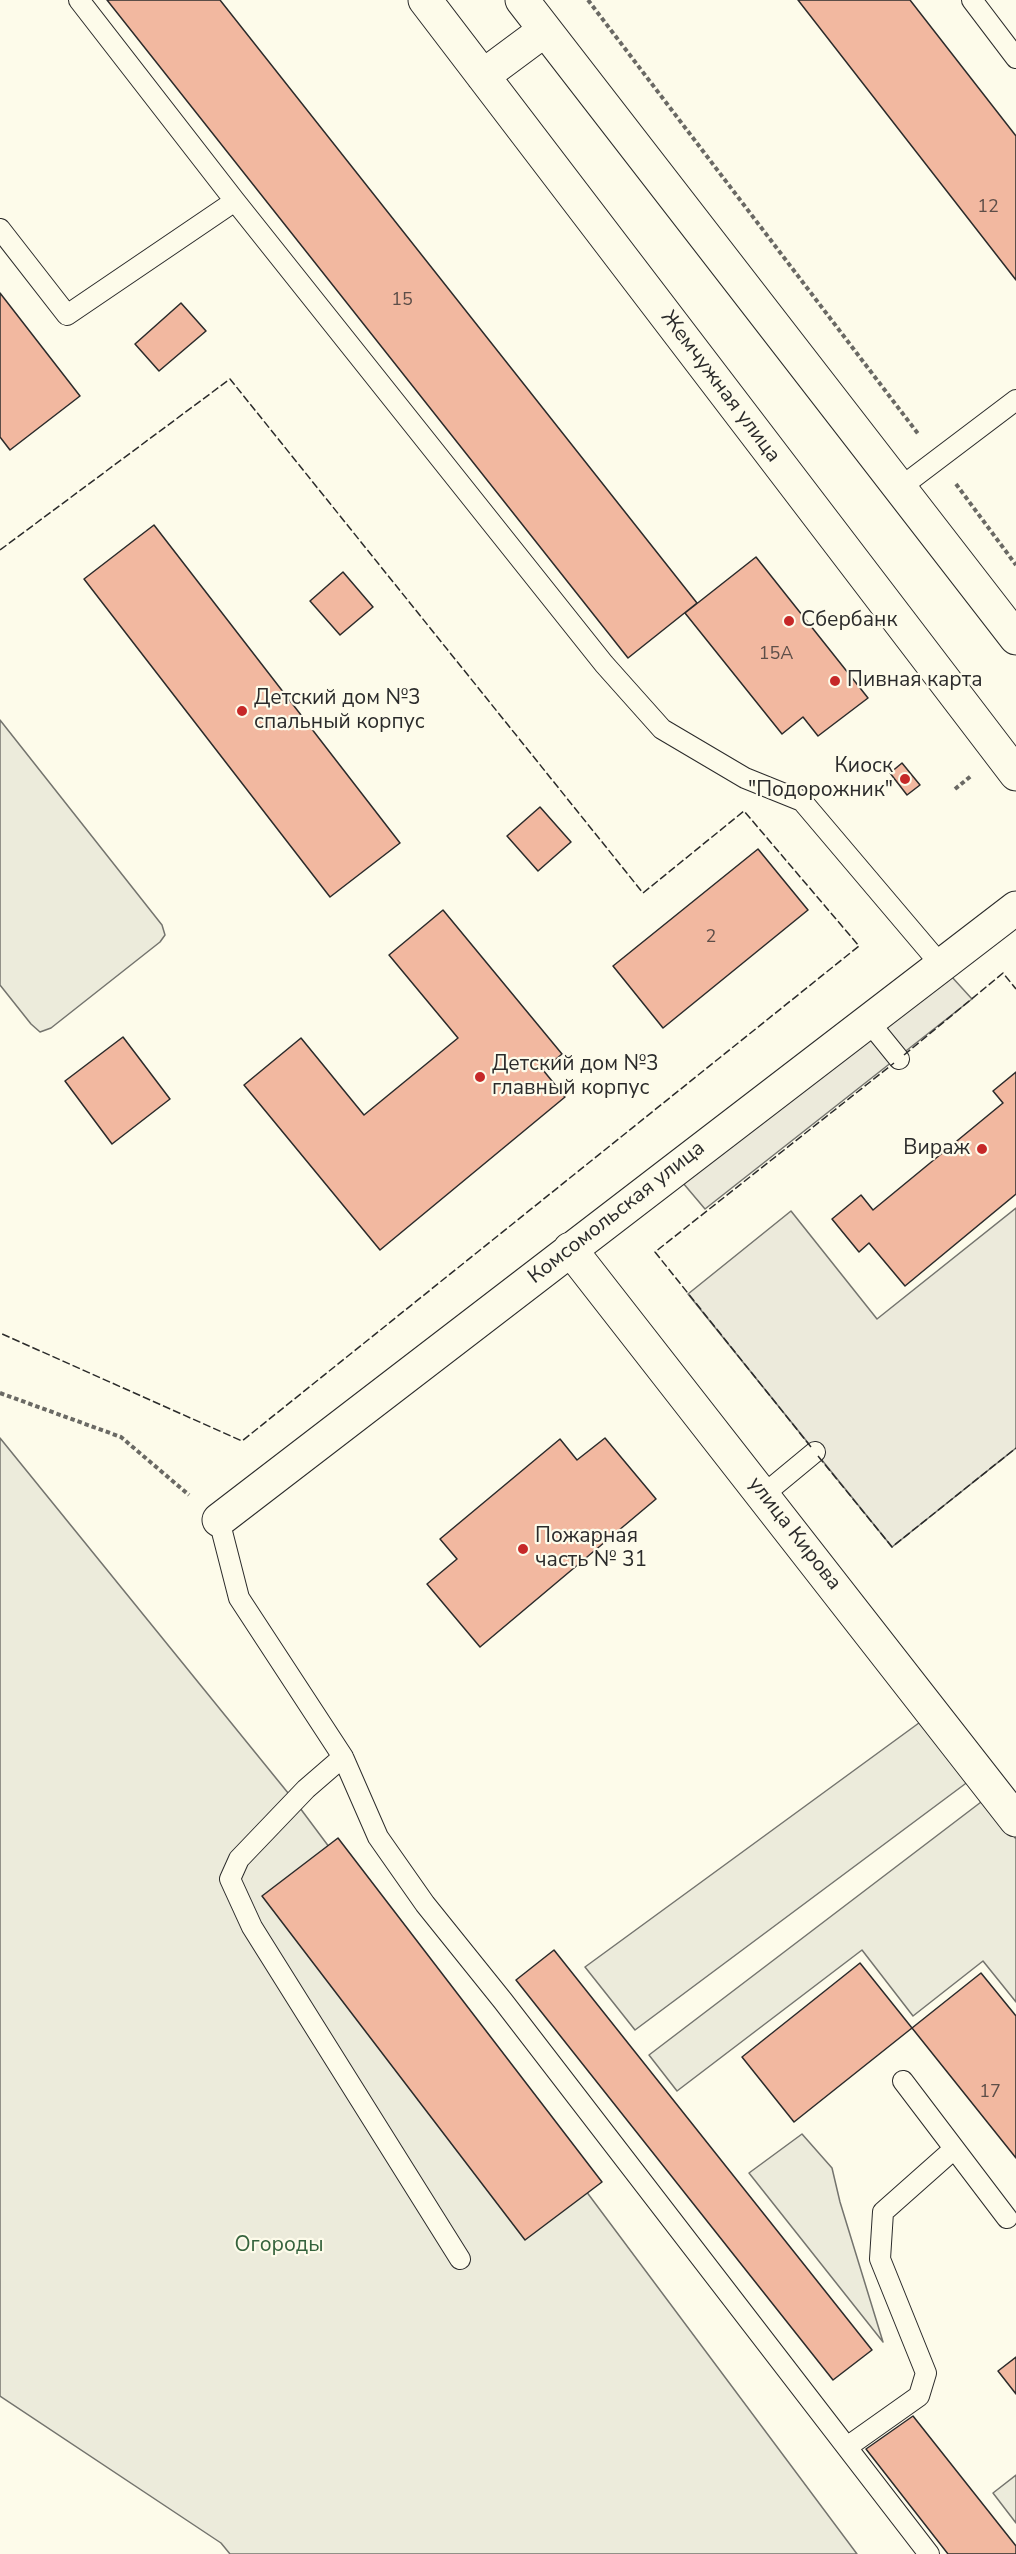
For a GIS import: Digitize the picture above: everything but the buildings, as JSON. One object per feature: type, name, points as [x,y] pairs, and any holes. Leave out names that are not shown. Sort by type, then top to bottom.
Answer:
[{"type":"main road","name":"Жемчужная улица","points":[[425,0],[1016,774]]},
{"type":"main road","points":[[522,0],[1016,638]]},
{"type":"main road","points":[[483,76],[545,30]]},
{"type":"main road","name":"Комсомольская улица","points":[[219,1520],[1016,908]]},
{"type":"main road","name":"улица Кирова","points":[[570,1249],[1016,1820]]},
{"type":"lane","points":[[79,0],[235,201],[604,664],[662,729],[745,778],[802,801],[941,965]]},
{"type":"lane","points":[[972,0],[1016,58]]},
{"type":"lane","points":[[0,229],[67,315],[235,201]]},
{"type":"lane","points":[[901,487],[1016,400]]},
{"type":"lane","points":[[869,1022],[899,1059]]},
{"type":"lane","points":[[763,1495],[815,1452]]},
{"type":"lane","points":[[219,1520],[239,1598],[343,1757],[378,1837],[425,1904],[518,2020],[929,2554]]},
{"type":"lane","points":[[343,1757],[306,1790],[239,1859],[230,1879],[252,1927],[460,2259]]},
{"type":"lane","points":[[903,2081],[954,2148],[1013,2219]]},
{"type":"lane","points":[[847,2447],[919,2396],[926,2373],[880,2259],[883,2212],[954,2148]]},
{"type":"path","points":[[588,0],[1016,565]]},
{"type":"path","points":[[955,789],[978,771]]},
{"type":"path","points":[[0,1393],[121,1437],[219,1520]]},
{"type":"green space","points":[[0,720],[162,925],[165,935],[160,942],[51,1028],[40,1032],[0,985]]},
{"type":"green space","name":"Огороды","points":[[0,1438],[297,1804],[857,2554],[230,2554],[221,2543],[0,2396]]},
{"type":"green space","points":[[923,1720],[969,1781],[635,2030],[585,1967]]},
{"type":"green space","points":[[985,1799],[1016,1839],[1016,2002],[983,1961],[913,2016],[862,1950],[677,2091],[649,2055]]},
{"type":"green space","points":[[802,2134],[832,2168],[840,2202],[883,2342],[749,2173]]},
{"type":"green space","points":[[1016,2475],[1016,2523],[993,2493]]},
{"type":"shaded area","points":[[941,965],[972,999],[705,1209],[672,1170]]},
{"type":"shaded area","points":[[1016,1208],[1016,1448],[892,1547],[688,1294],[791,1211],[877,1319]]},
{"type":"fence","points":[[0,550],[230,379],[643,893],[744,811],[859,946],[242,1441],[0,1333]]},
{"type":"fence","points":[[904,1055],[1003,973],[1016,989]]},
{"type":"fence","points":[[811,1447],[655,1252],[894,1063]]},
{"type":"fence","points":[[818,1456],[892,1547],[1016,1448]]},
{"type":"place","name":"Сбербанк","points":[[789,621]]},
{"type":"place","name":"Пивная карта","points":[[835,681]]},
{"type":"place","name":"Детский дом №3 спальный корпус","points":[[242,711]]},
{"type":"place","name":"Киоск \"Подорожник\"","points":[[905,779]]},
{"type":"place","name":"Детский дом №3 главный корпус","points":[[480,1077]]},
{"type":"place","name":"Вираж","points":[[982,1149]]},
{"type":"place","name":"Пожарная часть № 31","points":[[523,1549]]}]
